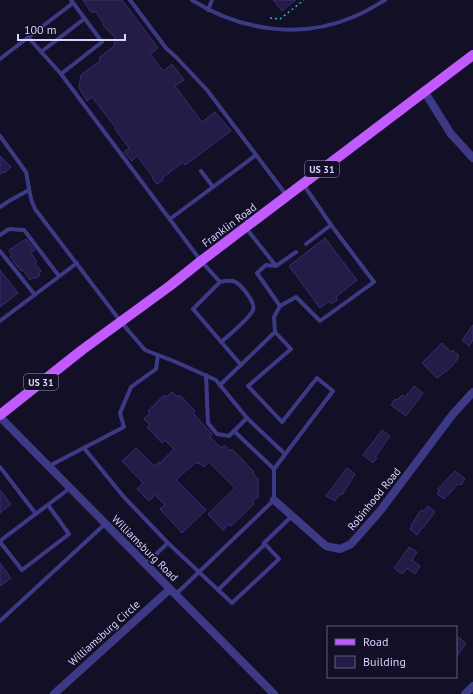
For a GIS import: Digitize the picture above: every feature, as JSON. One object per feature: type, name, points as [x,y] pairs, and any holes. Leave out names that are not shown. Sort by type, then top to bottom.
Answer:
[{"type":"main road","name":"Franklin Road","points":[[0,416],[82,350],[171,285],[473,55]]},
{"type":"street","points":[[424,91],[451,134],[473,158]]},
{"type":"street","name":"Robinhood Road","points":[[274,500],[326,546],[340,549],[351,544],[380,511],[453,414],[473,392]]},
{"type":"street","name":"Williamsburg Road","points":[[0,416],[274,694]]},
{"type":"street","name":"Williamsburg Circle","points":[[54,694],[172,592]]},
{"type":"street","points":[[465,694],[473,686]]},
{"type":"lane","points":[[130,0],[166,48],[176,56],[207,90],[287,196]]},
{"type":"lane","points":[[192,0],[227,19],[255,27],[278,30],[322,26],[352,18],[385,0]]},
{"type":"lane","points":[[208,10],[212,0]]},
{"type":"lane","points":[[0,58],[72,1],[102,42],[61,74]]},
{"type":"lane","points":[[41,52],[84,19]]},
{"type":"lane","points":[[28,37],[61,74],[201,261],[220,282]]},
{"type":"lane","points":[[0,136],[27,174],[29,190],[34,208],[121,322],[145,350],[216,380],[247,418],[285,454]]},
{"type":"lane","points":[[170,219],[256,154]]},
{"type":"lane","points":[[201,171],[213,187]]},
{"type":"lane","points":[[172,592],[199,572],[274,500],[274,469],[333,391],[317,378],[282,422],[248,386],[291,349],[275,332],[274,317],[280,306],[296,297],[320,321],[374,282],[331,225],[303,184]]},
{"type":"lane","points":[[0,207],[29,190]]},
{"type":"lane","points":[[306,244],[331,225]]},
{"type":"lane","points":[[246,227],[276,266]]},
{"type":"lane","points":[[0,235],[9,229],[24,230],[59,276]]},
{"type":"lane","points":[[0,251],[34,294]]},
{"type":"lane","points":[[280,306],[257,273],[266,265],[276,266],[296,252]]},
{"type":"lane","points":[[0,320],[77,263]]},
{"type":"lane","points":[[221,342],[240,326],[253,310],[253,304],[245,291],[235,281],[228,280],[220,282],[193,310],[221,342],[241,364]]},
{"type":"lane","points":[[220,384],[275,332]]},
{"type":"lane","points":[[49,466],[124,427],[120,413],[131,387],[156,370],[158,355]]},
{"type":"lane","points":[[206,376],[208,423],[217,434],[229,436],[247,418]]},
{"type":"lane","points":[[234,431],[274,469]]},
{"type":"lane","points":[[84,448],[123,496],[168,543],[232,603],[279,559],[265,544]]},
{"type":"lane","points":[[0,467],[36,514]]},
{"type":"lane","points":[[48,505],[69,534],[22,570],[0,541],[70,488]]},
{"type":"lane","points":[[218,590],[292,516]]},
{"type":"lane","points":[[0,621],[105,524]]},
{"type":"lane","points":[[145,564],[168,543]]},
{"type":"path","points":[[270,18],[280,18],[304,0]]},
{"type":"building","points":[[83,0],[122,0],[158,48],[150,54],[163,71],[172,64],[184,80],[175,86],[202,122],[215,112],[231,131],[185,165],[183,162],[162,178],[163,180],[157,184],[137,156],[132,161],[124,152],[129,148],[115,129],[116,128],[92,97],[87,101],[79,88],[81,75],[100,61],[100,57],[114,46],[115,38],[103,25],[104,24],[96,12],[91,12]]},
{"type":"building","points":[[273,0],[296,0],[282,11]]},
{"type":"building","points":[[0,156],[11,167],[4,173],[3,172],[0,174]]},
{"type":"building","points":[[325,238],[357,280],[336,297],[337,300],[331,304],[329,301],[320,308],[289,266]]},
{"type":"building","points":[[26,239],[35,250],[31,253],[37,262],[35,263],[41,271],[39,273],[40,275],[35,279],[34,277],[30,280],[23,270],[21,271],[10,257],[12,256],[9,250]]},
{"type":"building","points":[[0,270],[18,293],[0,307]]},
{"type":"building","points":[[473,325],[473,340],[469,346],[462,340]]},
{"type":"building","points":[[442,343],[451,352],[453,350],[459,356],[449,369],[437,378],[422,363]]},
{"type":"building","points":[[414,386],[423,393],[406,416],[391,405],[395,399],[397,400],[402,395],[405,397]]},
{"type":"building","points":[[172,392],[178,397],[180,395],[195,411],[193,413],[212,434],[210,437],[221,448],[225,445],[230,451],[232,449],[254,472],[253,474],[258,479],[258,497],[252,502],[254,504],[231,526],[229,524],[223,530],[208,514],[235,488],[209,462],[204,467],[196,462],[176,480],[206,510],[182,533],[160,509],[165,505],[155,495],[149,501],[137,489],[143,483],[122,461],[136,448],[154,466],[159,462],[160,463],[174,449],[165,440],[162,443],[147,427],[150,425],[144,419],[150,413],[148,411],[164,395],[166,397]]},
{"type":"building","points":[[382,430],[390,436],[375,457],[377,458],[373,463],[363,455]]},
{"type":"building","points":[[347,468],[355,474],[342,495],[340,494],[335,501],[326,496]]},
{"type":"building","points":[[455,471],[465,479],[461,485],[458,484],[444,499],[437,494],[438,489]]},
{"type":"building","points":[[0,490],[11,504],[0,513]]},
{"type":"building","points":[[428,506],[435,512],[417,535],[410,529],[412,526],[411,525],[421,510],[424,511]]},
{"type":"building","points":[[409,547],[417,552],[412,560],[420,566],[415,574],[407,568],[402,574],[394,568]]},
{"type":"building","points":[[0,563],[11,578],[0,586]]},
{"type":"building","points":[[459,637],[466,644],[457,656],[457,640]]}]
